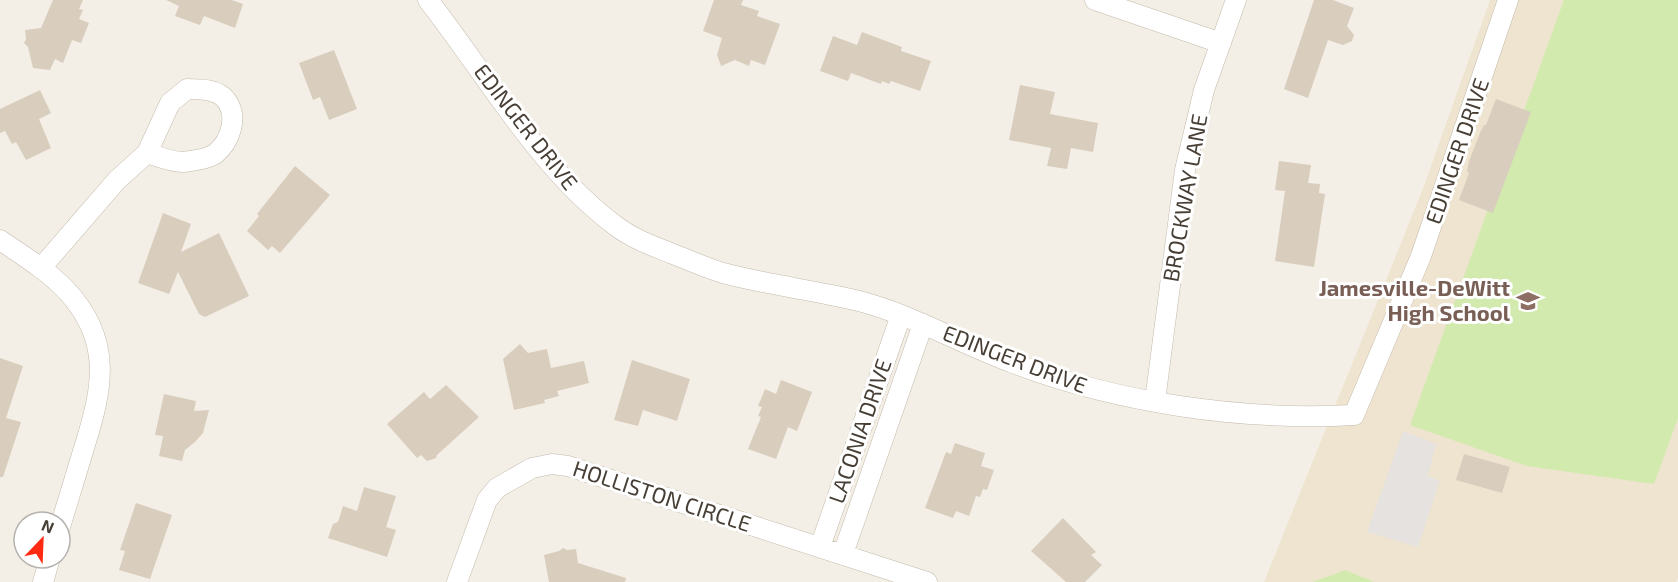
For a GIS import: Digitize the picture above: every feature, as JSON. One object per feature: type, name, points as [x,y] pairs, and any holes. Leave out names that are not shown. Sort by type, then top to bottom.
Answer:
[{"type":"street","name":"EDINGER DRIVE","points":[[429,0],[534,144],[582,198],[616,226],[639,240],[721,272],[861,302],[901,315],[1023,367],[1087,388],[1155,401],[1253,415],[1318,416],[1354,415],[1421,256],[1508,0]]},
{"type":"street","points":[[1095,0],[1221,43]]},
{"type":"street","name":"BROCKWAY LANE","points":[[1155,401],[1185,170],[1204,90],[1236,0]]},
{"type":"street","points":[[40,268],[117,180],[147,153],[170,103],[187,89],[208,90],[226,99],[232,113],[232,127],[225,144],[213,155],[182,162],[147,153]]},
{"type":"street","points":[[0,240],[40,268],[66,290],[88,319],[99,351],[101,370],[97,406],[65,510]]},
{"type":"street","name":"LACONIA DRIVE","points":[[820,547],[901,315]]},
{"type":"street","name":"LACONIA DRIVE","points":[[843,554],[923,324]]},
{"type":"street","name":"HOLLISTON CIRCLE","points":[[457,582],[487,500],[497,488],[532,468],[552,464],[568,466],[927,582]]},
{"type":"shaded area","name":"Jamesville-DeWitt High School","points":[[1490,0],[1678,0],[1678,578],[1676,582],[1264,582],[1424,186]]},
{"type":"shaded area","points":[[1403,431],[1436,444],[1428,476],[1440,481],[1418,547],[1367,532]]},
{"type":"green space","points":[[1564,0],[1678,0],[1678,418],[1654,484],[1527,466],[1410,425]]},
{"type":"green space","points":[[1345,570],[1374,582],[1313,582]]},
{"type":"building","points":[[53,0],[83,0],[79,9],[83,10],[79,19],[89,23],[81,43],[72,40],[63,63],[55,59],[50,70],[33,68],[28,47],[24,43],[25,30],[41,28]]},
{"type":"building","points":[[166,0],[232,0],[243,4],[235,28],[204,16],[200,25],[175,16],[179,6]]},
{"type":"building","points":[[714,0],[743,0],[741,5],[759,11],[757,16],[780,24],[765,65],[751,60],[749,66],[735,60],[721,66],[717,55],[722,38],[703,31]]},
{"type":"building","points":[[1314,0],[1333,0],[1354,8],[1347,26],[1354,35],[1352,41],[1343,45],[1328,40],[1308,98],[1284,89]]},
{"type":"building","points":[[862,32],[902,47],[901,51],[931,61],[920,91],[891,81],[889,84],[882,81],[881,84],[851,73],[848,81],[820,71],[833,36],[857,45]]},
{"type":"building","points":[[334,50],[357,109],[329,120],[320,97],[313,100],[299,63]]},
{"type":"building","points":[[1020,85],[1055,92],[1050,114],[1098,123],[1093,152],[1071,148],[1067,169],[1047,166],[1051,148],[1009,140]]},
{"type":"building","points":[[40,90],[51,113],[39,119],[51,148],[26,160],[16,142],[12,144],[5,131],[0,133],[0,109]]},
{"type":"building","points":[[1496,99],[1531,112],[1493,213],[1459,200],[1469,173],[1467,172],[1469,161]]},
{"type":"building","points":[[1279,161],[1311,165],[1308,183],[1320,184],[1319,193],[1325,194],[1314,267],[1275,261],[1285,191],[1275,190]]},
{"type":"building","points":[[295,166],[330,195],[280,253],[272,246],[268,250],[247,231],[259,216],[257,214]]},
{"type":"building","points":[[163,213],[191,224],[181,252],[219,233],[249,296],[205,317],[199,314],[178,272],[169,294],[138,283]]},
{"type":"building","points":[[520,344],[528,353],[547,349],[551,368],[584,361],[589,383],[557,391],[559,396],[544,400],[545,403],[514,410],[503,359]]},
{"type":"building","points":[[0,358],[23,366],[6,418],[21,422],[3,477],[0,477]]},
{"type":"building","points":[[632,360],[690,379],[677,421],[643,410],[638,426],[614,420]]},
{"type":"building","points":[[781,380],[812,392],[797,431],[788,427],[776,459],[748,449],[761,417],[758,416],[762,407],[758,406],[765,389],[776,394]]},
{"type":"building","points":[[446,385],[479,417],[436,458],[427,461],[421,455],[417,458],[387,424],[424,392],[430,399]]},
{"type":"building","points":[[164,394],[196,401],[194,411],[209,410],[203,433],[185,450],[182,461],[159,456],[163,436],[155,435]]},
{"type":"building","points":[[955,443],[985,453],[981,466],[994,470],[987,490],[983,489],[980,497],[976,496],[969,516],[956,511],[953,518],[925,508],[946,452],[951,454]]},
{"type":"building","points":[[1464,454],[1510,467],[1502,493],[1456,480]]},
{"type":"building","points":[[364,487],[396,496],[386,527],[396,530],[387,557],[328,538],[333,524],[338,522],[343,506],[357,511]]},
{"type":"building","points":[[136,503],[172,515],[150,579],[119,570],[125,551],[120,550]]},
{"type":"building","points":[[1063,518],[1096,552],[1091,555],[1102,565],[1085,582],[1066,582],[1031,551]]},
{"type":"building","points":[[563,548],[576,549],[578,563],[626,578],[625,582],[549,582],[544,555]]},
{"type":"place","name":"Jamesville-DeWitt High School","points":[[1528,301]]}]
